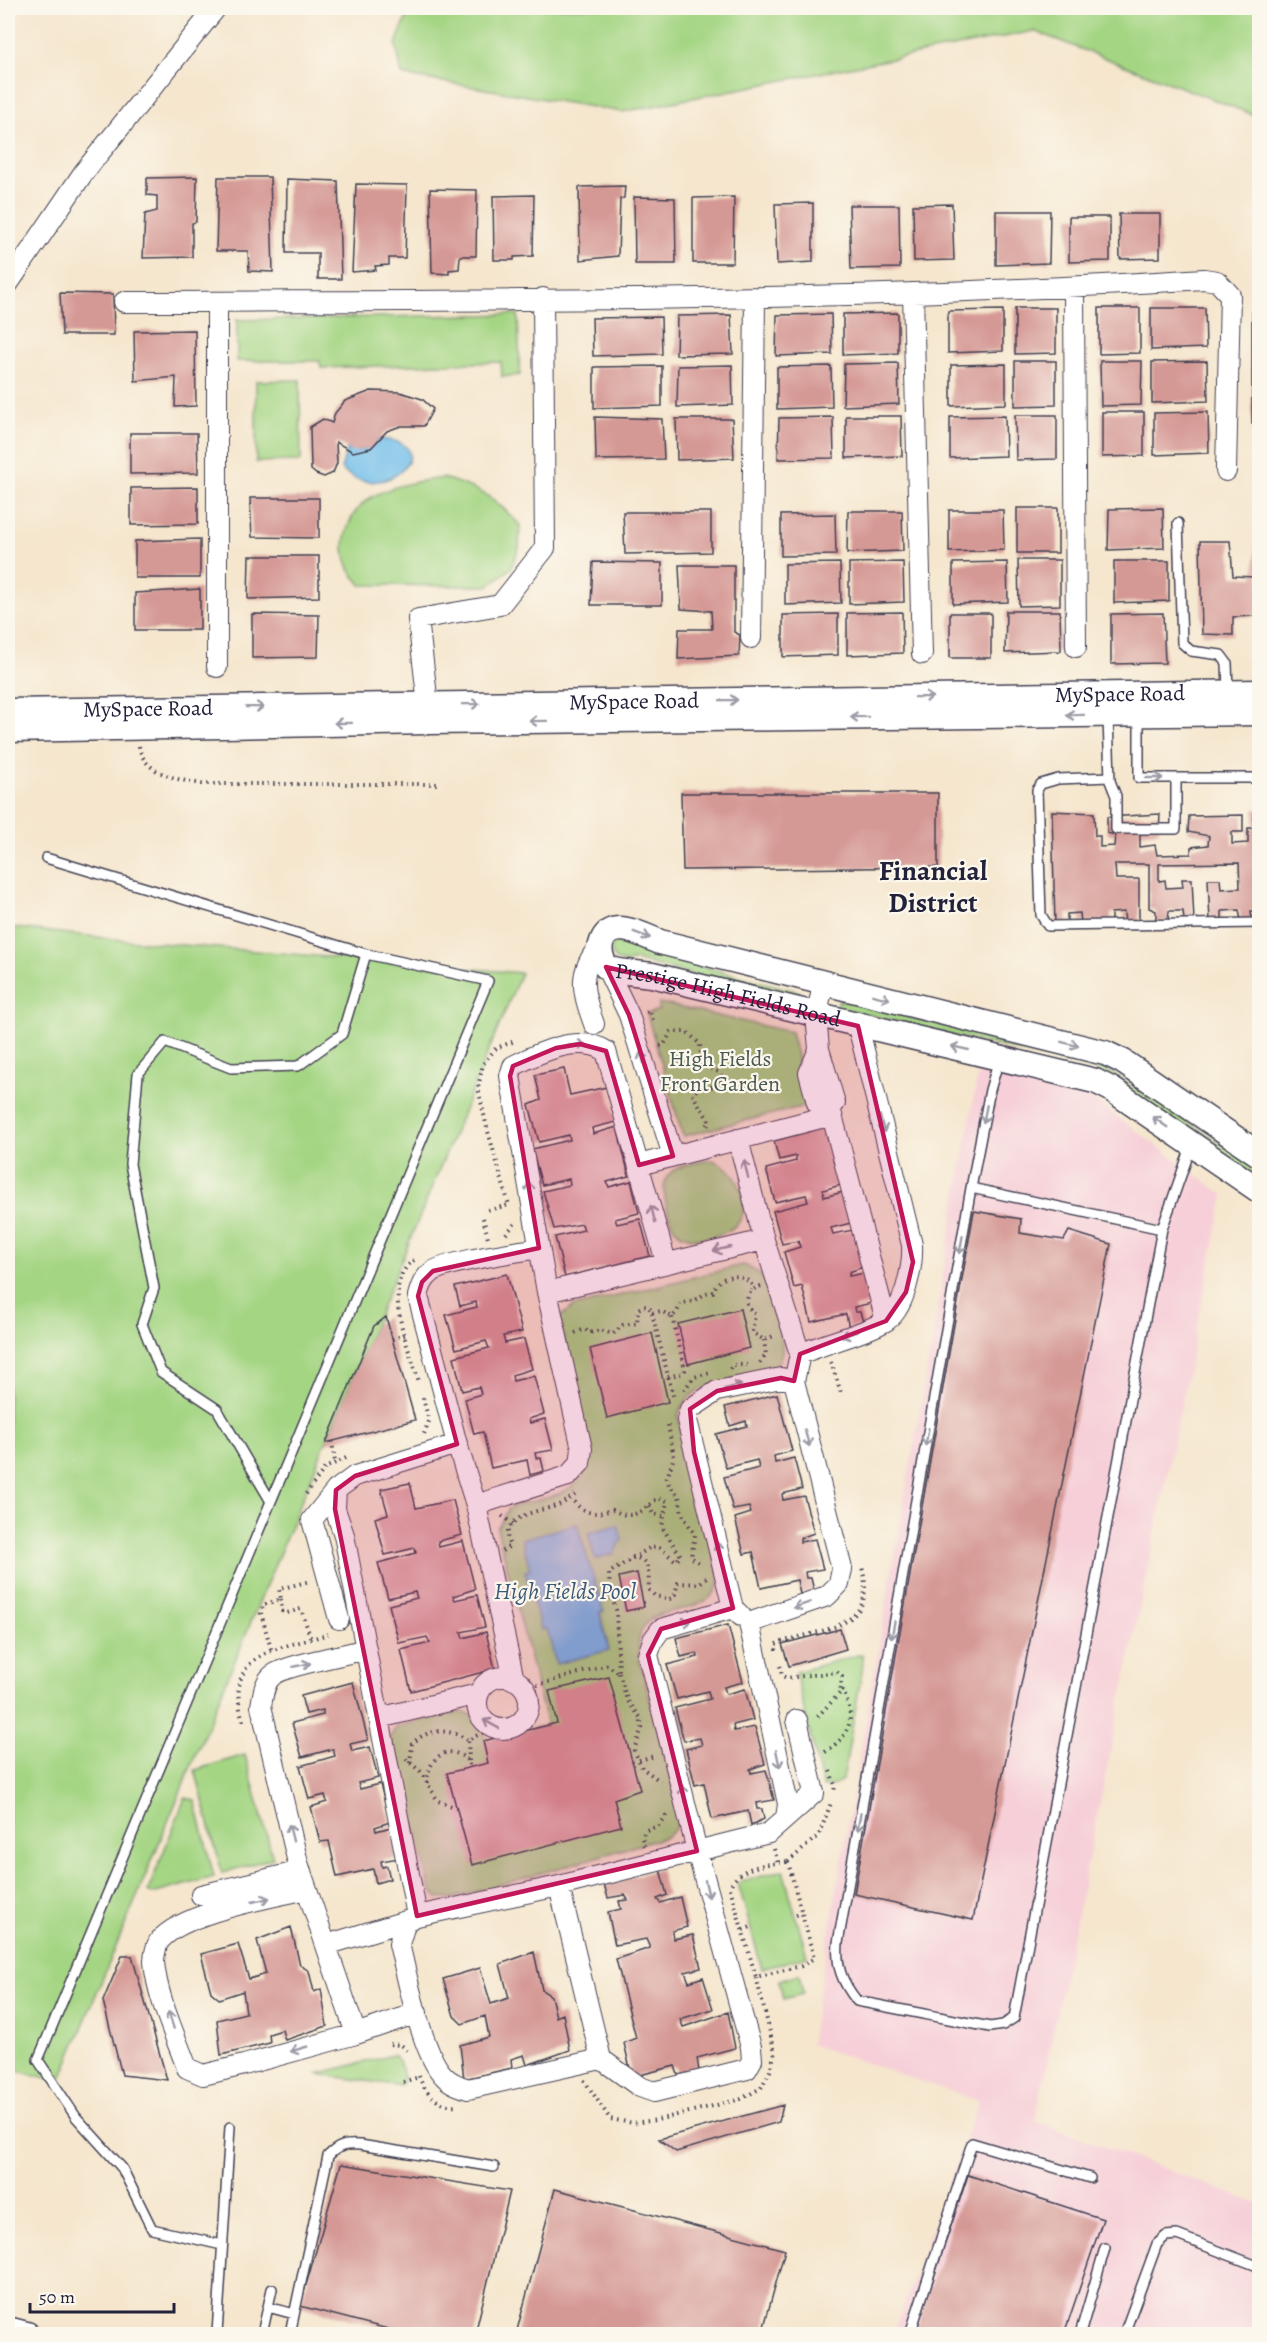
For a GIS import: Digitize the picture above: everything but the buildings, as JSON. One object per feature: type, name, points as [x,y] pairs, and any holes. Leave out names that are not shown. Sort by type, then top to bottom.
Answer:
[{"type":"street","points":[[8,284],[84,171],[216,8]]},
{"type":"street","points":[[124,302],[543,298],[754,299],[1074,288],[1204,279],[1217,281],[1230,295],[1226,471]]},
{"type":"street","points":[[1074,288],[1076,646]]},
{"type":"street","points":[[913,293],[922,654]]},
{"type":"street","points":[[428,705],[418,619],[500,605],[545,548],[543,298]]},
{"type":"street","points":[[751,638],[754,299]]},
{"type":"street","points":[[217,302],[217,667]]},
{"type":"street","name":"MySpace Road","points":[[8,730],[1140,714],[1228,693],[1260,692]]},
{"type":"street","name":"MySpace Road","points":[[8,711],[428,705],[1185,703],[1260,713]]},
{"type":"street","name":"Prestige High Fields Road","points":[[1260,1155],[1122,1061],[1105,1053],[660,942],[627,929],[616,929],[606,934],[603,956],[618,972],[652,975],[1095,1081],[1111,1089],[1260,1191]]},
{"type":"street","points":[[594,1024],[585,999],[583,974],[586,964],[603,956],[629,1015],[673,1156]]},
{"type":"street","points":[[824,983],[816,1015],[826,1103]]},
{"type":"street","points":[[800,1354],[886,1321],[906,1292],[913,1263],[912,1245],[858,1026]]},
{"type":"street","points":[[476,1505],[568,1476],[580,1463],[582,1449],[539,1248],[510,1076],[513,1066],[556,1048],[580,1044],[595,1045],[606,1052],[666,1262]]},
{"type":"street","points":[[639,1166],[832,1115],[886,1321]]},
{"type":"street","points":[[738,1139],[775,1281],[800,1354],[794,1381],[842,1569],[839,1584],[827,1596],[749,1623]]},
{"type":"street","points":[[547,1292],[764,1240]]},
{"type":"street","points":[[519,1685],[497,1678],[482,1687],[478,1694],[477,1709],[490,1726],[506,1729],[521,1721],[528,1706],[519,1685],[476,1505],[457,1444],[418,1296],[422,1282],[434,1270],[539,1248]]},
{"type":"street","points":[[786,1818],[788,1804],[749,1623],[733,1608],[687,1420],[690,1409],[717,1391],[781,1378],[794,1381]]},
{"type":"street","points":[[339,1619],[312,1520],[336,1490],[355,1476],[457,1444]]},
{"type":"street","points":[[336,1490],[335,1509],[344,1535],[379,1718],[411,1918],[399,1944],[417,2013],[439,2071],[454,2084],[468,2090],[601,2059]]},
{"type":"street","points":[[559,1886],[601,2059],[640,2087],[654,2091],[747,2068],[752,2060],[751,2048],[697,1851],[648,1655],[653,1640],[661,1629],[733,1608]]},
{"type":"street","points":[[356,2034],[303,1880],[261,1706],[264,1689],[272,1675],[290,1668],[366,1649]]},
{"type":"street","points":[[379,1718],[478,1694]]},
{"type":"street","points":[[326,1945],[411,1918],[559,1886],[769,1833],[813,1793],[797,1720]]},
{"type":"street","points":[[201,1895],[303,1880]]},
{"type":"street","points":[[303,1880],[177,1926],[158,1942],[154,1960],[158,1981],[186,2068],[203,2075],[356,2034],[417,2013]]},
{"type":"street","points":[[8,2329],[27,2334]]},
{"type":"lane","points":[[1178,523],[1182,643],[1191,651],[1221,655],[1227,663],[1228,693]]},
{"type":"lane","points":[[1108,714],[1110,777],[1116,796],[1116,829],[1176,829],[1176,778]]},
{"type":"lane","points":[[1140,714],[1138,778],[1260,778]]},
{"type":"lane","points":[[1110,777],[1058,779],[1041,784],[1037,790],[1041,915],[1048,926],[1260,923]]},
{"type":"lane","points":[[46,858],[366,954],[488,981],[38,2060],[76,2117],[122,2168],[152,2229],[222,2245]]},
{"type":"lane","points":[[270,1500],[218,1409],[161,1372],[142,1324],[154,1288],[130,1164],[138,1074],[165,1042],[231,1068],[298,1066],[342,1034],[366,954]]},
{"type":"lane","points":[[1000,1057],[990,1090],[971,1188],[838,1943],[836,1960],[843,1984],[857,2001],[990,2027],[1003,2025],[1014,2019],[1162,1230],[1192,1144]]},
{"type":"lane","points":[[971,1188],[1162,1230]]},
{"type":"lane","points":[[217,2334],[230,2127]]},
{"type":"lane","points":[[910,2334],[972,2143],[1090,2178]]},
{"type":"lane","points":[[290,2334],[328,2156],[334,2149],[343,2144],[360,2145],[494,2167]]},
{"type":"lane","points":[[1124,2334],[1157,2244],[1166,2236],[1177,2235],[1260,2267]]},
{"type":"lane","points":[[1080,2334],[1105,2248]]},
{"type":"lane","points":[[262,2334],[272,2289]]},
{"type":"lane","points":[[268,2307],[294,2313]]},
{"type":"path","points":[[136,727],[140,752],[144,761],[164,774],[202,784],[439,784]]},
{"type":"path","points":[[660,1047],[664,1045],[671,1032],[687,1032],[700,1044],[702,1066],[719,1072],[722,1077],[719,1085],[707,1088],[700,1086],[692,1094],[708,1117],[710,1122],[707,1126]]},
{"type":"path","points":[[488,1210],[509,1205],[478,1088],[483,1064],[496,1048],[516,1041],[524,1060]]},
{"type":"path","points":[[502,1235],[516,1225],[518,1214]]},
{"type":"path","points":[[483,1218],[489,1239],[496,1238]]},
{"type":"path","points":[[672,1317],[681,1303],[694,1301],[706,1293],[713,1292],[723,1281],[743,1276],[751,1282],[747,1305],[756,1315],[752,1332],[764,1340],[792,1329]]},
{"type":"path","points":[[751,1290],[775,1281]]},
{"type":"path","points":[[572,1337],[576,1331],[585,1329],[589,1332],[600,1330],[613,1334],[622,1325],[634,1326],[638,1319],[638,1308],[649,1307],[674,1399]]},
{"type":"path","points":[[652,1313],[661,1311],[672,1317],[685,1370],[683,1373],[668,1377]]},
{"type":"path","points":[[827,1342],[841,1393]]},
{"type":"path","points":[[487,1554],[508,1549],[511,1529],[520,1516],[553,1507],[579,1493]]},
{"type":"path","points":[[571,1498],[579,1509],[594,1515],[613,1510],[621,1515],[632,1516],[658,1498],[668,1502],[668,1510],[663,1516],[662,1527],[672,1545],[679,1549],[681,1556],[676,1561],[651,1546],[609,1573],[610,1590],[616,1610],[620,1672],[627,1700],[640,1717],[642,1728],[634,1750],[642,1768],[667,1787]]},
{"type":"path","points":[[649,1506],[653,1514],[663,1516]]},
{"type":"path","points":[[664,1552],[672,1545]]},
{"type":"path","points":[[632,1557],[640,1559],[649,1570],[651,1595],[664,1598]]},
{"type":"path","points":[[310,1639],[300,1609],[287,1613],[282,1611],[279,1589],[316,1579]]},
{"type":"path","points":[[271,1649],[261,1613],[263,1605],[281,1599]]},
{"type":"path","points":[[519,1685],[607,1665],[620,1672]]},
{"type":"path","points":[[806,1674],[837,1672],[842,1677],[840,1693],[833,1703],[816,1718],[819,1730]]},
{"type":"path","points":[[825,1752],[840,1742],[848,1730],[851,1715],[849,1702],[840,1687]]},
{"type":"path","points":[[410,1763],[412,1744],[425,1734],[448,1731],[468,1740],[482,1734],[490,1726]]},
{"type":"path","points":[[427,1783],[429,1764],[436,1756],[448,1753],[465,1758],[469,1765],[468,1740]]},
{"type":"path","points":[[822,1741],[827,1760]]},
{"type":"path","points":[[383,1744],[410,1763],[427,1783],[438,1801],[457,1808]]},
{"type":"path","points":[[788,1862],[814,1958],[810,1963],[756,1977],[730,1888],[734,1878],[741,1871],[788,1862],[819,1834],[827,1816],[835,1785],[829,1768]]},
{"type":"path","points":[[650,1864],[642,1837],[646,1830],[663,1822],[667,1809]]},
{"type":"path","points":[[796,1915],[802,1913]]},
{"type":"path","points":[[742,1930],[751,1927]]},
{"type":"path","points":[[787,1970],[789,1977]]},
{"type":"path","points":[[384,2043],[401,2045],[411,2053]]},
{"type":"path","points":[[416,2068],[421,2084],[434,2099],[449,2106],[466,2104]]},
{"type":"path","points":[[403,2082],[419,2077]]},
{"type":"highlighted area","points":[[606,967],[858,1026],[913,1262],[906,1292],[886,1321],[800,1354],[794,1381],[781,1378],[717,1391],[690,1409],[694,1452],[733,1608],[661,1629],[648,1655],[697,1851],[417,1916],[335,1509],[336,1490],[355,1476],[457,1444],[418,1296],[422,1282],[433,1271],[539,1248],[510,1076],[513,1066],[556,1048],[580,1044],[606,1051],[639,1165],[673,1156],[629,1015]]},
{"type":"shaded area","points":[[978,1073],[1089,1096],[1224,1195],[1035,2121],[1259,2204],[1259,2334],[893,2334],[979,2101],[810,2044]]},
{"type":"green space","points":[[410,8],[1259,8],[1259,117],[1034,31],[622,112],[402,75],[396,44]]},
{"type":"green space","points":[[518,314],[520,375],[502,377],[501,362],[321,368],[320,361],[237,361],[237,320]]},
{"type":"green space","points":[[300,380],[301,461],[256,462],[256,381]]},
{"type":"green space","points":[[443,478],[486,495],[520,525],[519,548],[511,568],[488,586],[361,585],[349,569],[344,547],[348,528],[357,510],[372,497],[388,489]]},
{"type":"green space","points":[[8,927],[123,940],[521,973],[60,2081],[8,2069]]},
{"type":"green space","points":[[626,938],[634,942],[638,950],[800,992],[797,1001],[635,960],[625,963],[615,960],[611,951],[613,943]]},
{"type":"green space","points":[[839,1000],[1099,1064],[1259,1168],[1259,1179],[1097,1070],[837,1007]]},
{"type":"green space","name":"High Fields Front Garden","points":[[659,1003],[791,1032],[809,1105],[683,1136],[647,1014],[659,1010]]},
{"type":"green space","points":[[709,1160],[725,1167],[738,1183],[744,1202],[743,1212],[735,1226],[727,1231],[708,1238],[689,1237],[681,1234],[671,1223],[664,1191],[665,1182],[674,1170]]},
{"type":"green space","points":[[743,1265],[757,1272],[765,1283],[780,1330],[782,1352],[776,1365],[765,1372],[699,1390],[686,1401],[678,1417],[720,1580],[713,1595],[701,1603],[656,1616],[645,1625],[639,1639],[640,1662],[681,1817],[675,1829],[666,1837],[451,1899],[438,1898],[431,1890],[390,1737],[396,1728],[403,1725],[459,1712],[472,1715],[484,1737],[489,1740],[547,1725],[497,1528],[509,1508],[552,1496],[572,1487],[587,1469],[560,1317],[573,1307]]},
{"type":"green space","points":[[862,1654],[863,1666],[843,1779],[835,1785],[823,1787],[795,1672]]},
{"type":"green space","points":[[245,1755],[273,1858],[222,1873],[195,1770]]},
{"type":"green space","points":[[185,1798],[195,1800],[214,1877],[152,1894],[148,1891]]},
{"type":"green space","points":[[783,1870],[807,1956],[762,1969],[738,1883]]},
{"type":"green space","points":[[799,1974],[803,1994],[783,1999],[779,1980]]},
{"type":"green space","points":[[393,2055],[402,2069],[401,2086],[317,2074]]},
{"type":"water","points":[[380,439],[400,443],[408,451],[409,460],[402,470],[390,478],[374,482],[358,479],[341,469],[347,449],[356,451],[365,449]]},
{"type":"water","name":"High Fields Pool","points":[[577,1524],[604,1612],[600,1613],[609,1650],[556,1664],[547,1629],[541,1630],[525,1571],[530,1570],[522,1539]]},
{"type":"water","points":[[618,1525],[622,1540],[613,1554],[595,1559],[588,1533]]},
{"type":"district","name":"Financial District","points":[[933,887]]}]
